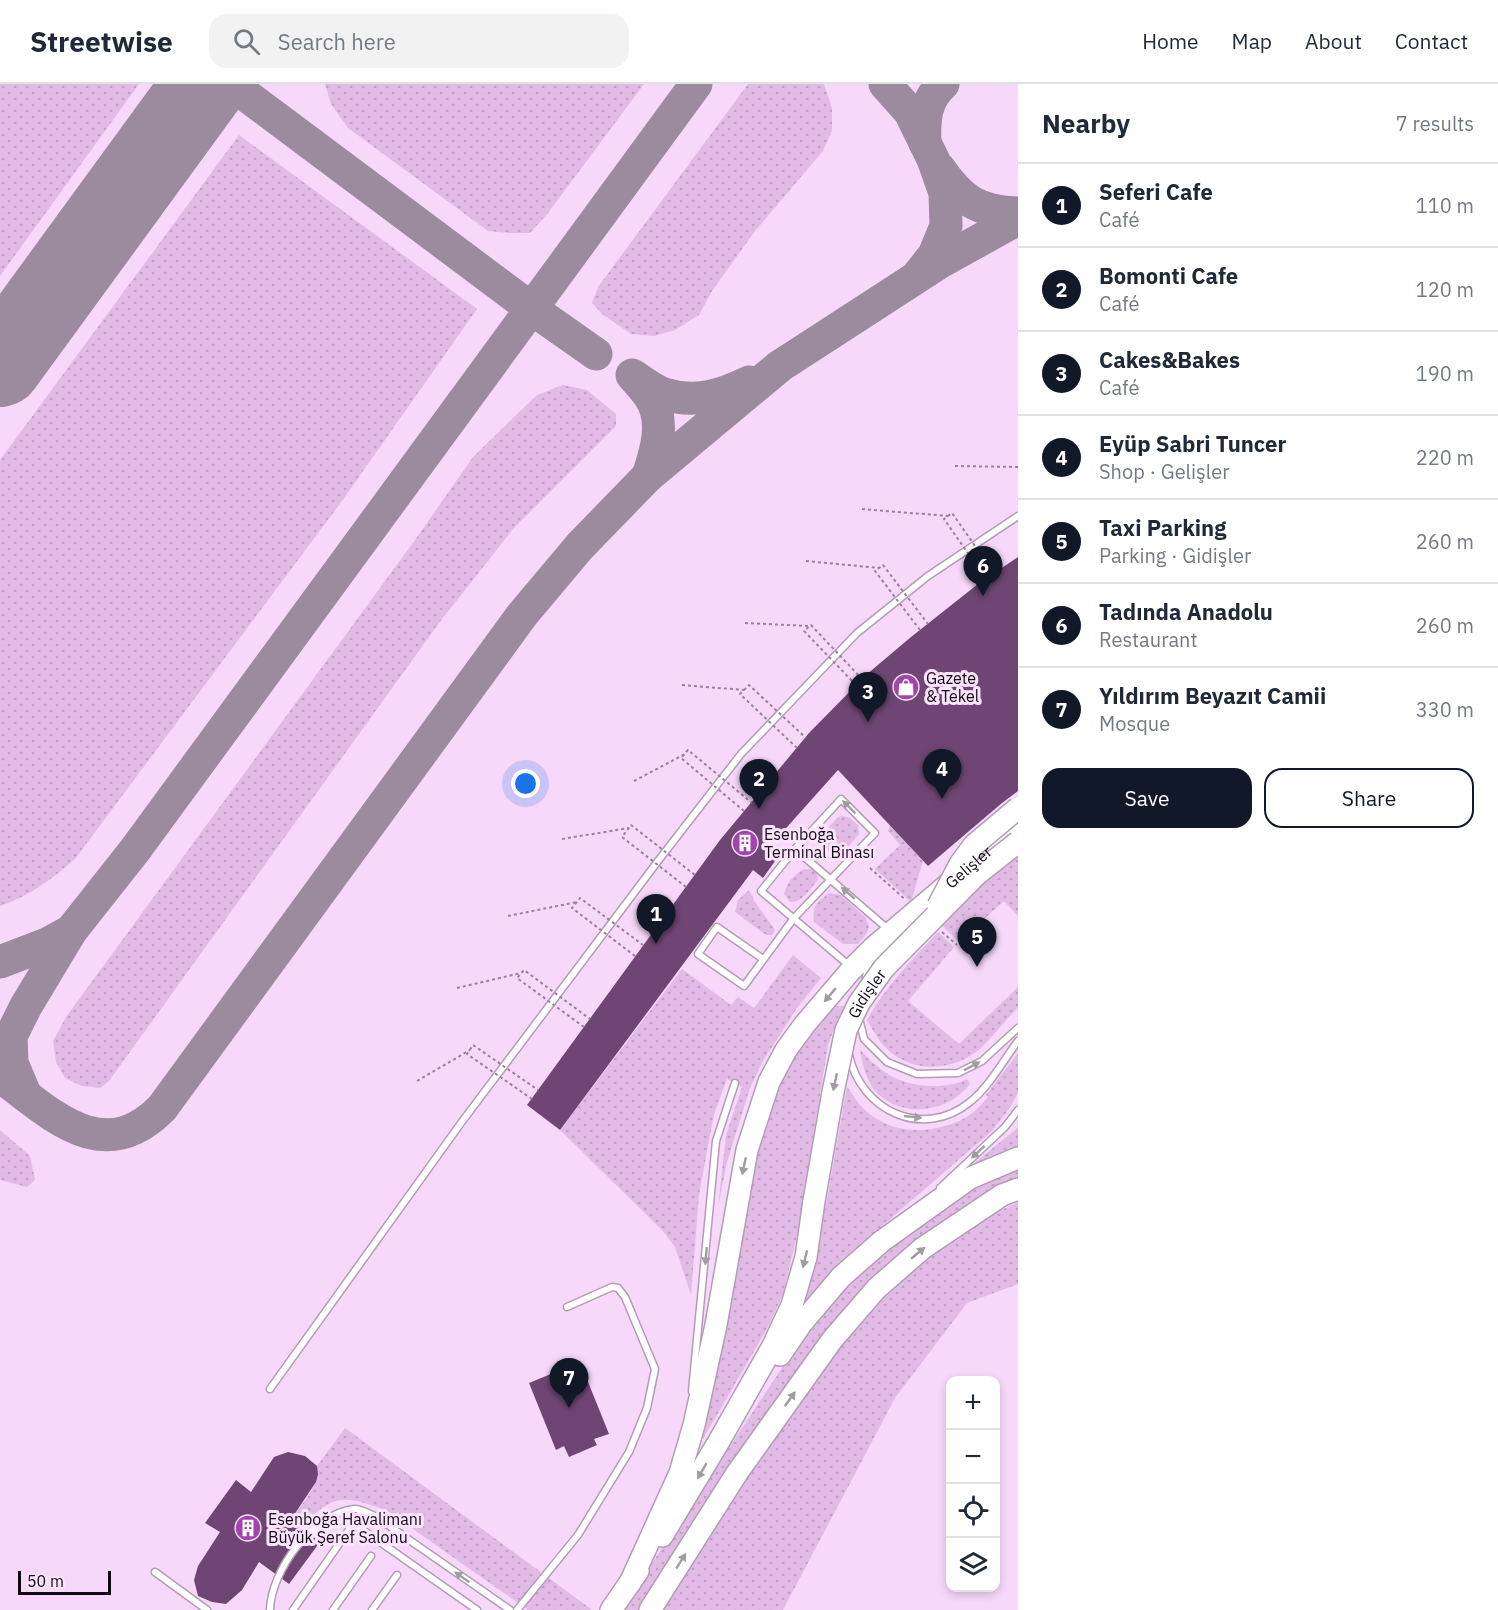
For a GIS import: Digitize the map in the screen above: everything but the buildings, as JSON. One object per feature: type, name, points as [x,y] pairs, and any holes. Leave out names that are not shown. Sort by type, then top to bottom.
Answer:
[{"type":"highway","points":[[913,941],[937,908],[960,864],[974,845],[1018,808]]},
{"type":"highway","name":"Gelişler","points":[[630,1583],[680,1473],[694,1425],[716,1325],[747,1150],[758,1112],[786,1050],[852,969],[873,948],[1018,825]]},
{"type":"highway","name":"Gidişler","points":[[718,1443],[773,1346],[792,1305],[806,1257],[833,1092],[846,1030],[859,1003],[884,969],[976,875],[1018,842]]},
{"type":"highway","points":[[611,1610],[675,1516],[718,1443],[801,1324],[841,1276],[882,1241],[970,1178],[1018,1158]]},
{"type":"highway","points":[[650,1610],[737,1473],[832,1340],[877,1288],[923,1248],[1002,1196],[1018,1189]]},
{"type":"lane","points":[[270,1389],[461,1123],[741,754],[857,633],[928,576],[1018,516]]},
{"type":"lane","points":[[763,959],[717,927],[698,954],[744,986],[794,918],[875,833],[841,799],[795,849],[761,891],[794,918],[852,969]]},
{"type":"lane","points":[[795,849],[891,932]]},
{"type":"lane","points":[[873,948],[858,1014],[864,1039],[887,1062],[917,1074],[958,1073],[982,1060],[1018,1028]]},
{"type":"lane","points":[[846,1030],[853,1071],[866,1092],[875,1102],[888,1110],[903,1116],[920,1118],[937,1117],[955,1112],[970,1102],[1018,1041]]},
{"type":"lane","points":[[691,1399],[716,1141],[735,1083]]},
{"type":"lane","points":[[882,1241],[1005,1127],[1018,1110]]},
{"type":"lane","points":[[517,1610],[578,1535],[629,1452],[647,1408],[655,1369],[625,1297],[618,1288],[612,1287],[567,1307]]},
{"type":"lane","points":[[680,1473],[689,1409]]},
{"type":"lane","points":[[270,1610],[271,1595],[278,1576],[307,1533],[337,1514],[356,1508],[375,1516],[510,1610]]},
{"type":"lane","points":[[293,1610],[362,1511]]},
{"type":"lane","points":[[353,1523],[477,1610]]},
{"type":"lane","points":[[333,1610],[371,1556]]},
{"type":"lane","points":[[155,1572],[207,1610]]},
{"type":"lane","points":[[372,1610],[397,1575]]},
{"type":"path","points":[[955,466],[1018,470]]},
{"type":"path","points":[[862,509],[948,516]]},
{"type":"path","points":[[986,579],[944,519],[952,513],[994,573]]},
{"type":"path","points":[[806,561],[879,568]]},
{"type":"path","points":[[920,630],[875,571],[883,565],[928,624]]},
{"type":"path","points":[[745,623],[811,625],[862,679]]},
{"type":"path","points":[[810,626],[804,631],[856,685]]},
{"type":"path","points":[[682,685],[744,690]]},
{"type":"path","points":[[797,748],[740,694],[749,685],[806,738]]},
{"type":"path","points":[[744,811],[681,758],[688,750],[752,803]]},
{"type":"path","points":[[634,781],[685,754]]},
{"type":"path","points":[[562,839],[628,828],[631,825],[695,875]]},
{"type":"path","points":[[628,828],[622,837],[686,887]]},
{"type":"path","points":[[635,956],[572,908],[580,898],[643,945]]},
{"type":"path","points":[[508,916],[577,902]]},
{"type":"path","points":[[457,988],[521,973],[524,970],[590,1019]]},
{"type":"path","points":[[521,973],[517,978],[584,1027]]},
{"type":"path","points":[[532,1099],[467,1054],[473,1045],[538,1090]]},
{"type":"path","points":[[417,1080],[470,1050]]},
{"type":"shaded area","points":[[0,84],[1018,84],[1018,1610],[0,1610]]},
{"type":"shaded area","points":[[0,84],[139,84],[0,276]]},
{"type":"shaded area","points":[[325,84],[644,84],[548,213],[530,233],[509,233],[488,231],[348,128],[331,104]]},
{"type":"shaded area","points":[[748,84],[824,84],[832,108],[832,131],[823,151],[755,231],[712,291],[699,315],[675,330],[654,336],[631,334],[602,314],[592,303],[598,287]]},
{"type":"shaded area","points":[[239,135],[477,309],[342,501],[75,859],[40,886],[0,906],[0,460]]},
{"type":"shaded area","points":[[563,385],[587,390],[616,414],[616,426],[514,528],[439,623],[109,1081],[100,1088],[82,1086],[65,1078],[56,1062],[53,1041],[66,1017],[415,540],[473,457],[537,395]]},
{"type":"shaded area","points":[[838,817],[850,818],[858,825],[859,834],[838,859],[817,840]]},
{"type":"shaded area","points":[[890,825],[923,861],[911,902],[875,869],[900,845],[888,831]]},
{"type":"shaded area","points":[[1018,851],[1018,916],[1004,901],[959,942],[939,923]]},
{"type":"shaded area","points":[[804,869],[812,869],[817,873],[818,880],[802,898],[790,902],[784,894],[785,890],[791,879]]},
{"type":"shaded area","points":[[749,890],[775,930],[772,935],[766,935],[735,912],[738,900]]},
{"type":"shaded area","points":[[829,893],[841,895],[866,918],[869,927],[858,944],[843,944],[814,922],[816,905]]},
{"type":"shaded area","points":[[938,932],[954,947],[908,1001],[959,1044],[1018,987],[1018,1007],[971,1056],[934,1067],[910,1063],[898,1058],[879,1040],[867,1020],[891,985]]},
{"type":"shaded area","points":[[793,955],[821,978],[797,1008],[763,1061],[750,1088],[727,1162],[718,1207],[726,1135],[742,1087],[727,1079],[714,1114],[699,1195],[691,1295],[675,1247],[662,1230],[560,1130],[682,969],[731,1005],[738,997],[754,1008]]},
{"type":"shaded area","points":[[831,1006],[846,1006],[838,1018],[828,1045],[798,1231],[783,1294],[768,1327],[703,1439],[700,1438],[742,1198],[769,1101],[795,1051]]},
{"type":"shaded area","points":[[860,1049],[885,1072],[904,1082],[939,1086],[967,1079],[970,1084],[949,1102],[936,1107],[909,1109],[895,1105],[873,1088],[864,1069]]},
{"type":"shaded area","points":[[1018,1053],[1018,1093],[992,1131],[853,1251],[811,1297],[789,1327],[819,1210],[825,1210],[847,1087],[864,1109],[874,1118],[886,1124],[912,1130],[938,1128],[963,1119],[977,1109]]},
{"type":"shaded area","points":[[1018,1127],[1018,1147],[967,1169],[1014,1131]]},
{"type":"shaded area","points":[[0,1130],[30,1156],[35,1180],[27,1187],[0,1180]]},
{"type":"shaded area","points":[[1018,1167],[1018,1183],[948,1222],[711,1496],[640,1610],[621,1610],[788,1359],[848,1286],[921,1223],[965,1194]]},
{"type":"shaded area","points":[[1018,1202],[1018,1284],[967,1303],[895,1398],[783,1610],[661,1610],[807,1390],[867,1316],[900,1282],[936,1252],[975,1225]]},
{"type":"shaded area","points":[[345,1428],[591,1609],[528,1610],[386,1510],[359,1501],[339,1500],[330,1503],[300,1528],[290,1521],[313,1488],[317,1466]]},
{"type":"taxiway","points":[[231,84],[532,309],[596,354]]},
{"type":"taxiway","points":[[25,1094],[12,1063],[11,1036],[26,1006],[71,931],[135,850],[696,84]]},
{"type":"taxiway","points":[[885,84],[910,112],[933,159],[945,193],[946,226],[934,255],[919,274]]},
{"type":"taxiway","points":[[925,143],[929,104],[943,84]]},
{"type":"taxiway","points":[[939,168],[955,188],[972,202],[992,210],[1018,213]]},
{"type":"taxiway","points":[[0,1076],[58,1119],[78,1129],[98,1134],[119,1134],[140,1125],[162,1108],[522,615],[580,546],[648,476],[780,366],[942,261],[1018,219]]},
{"type":"taxiway","points":[[648,476],[658,436],[658,416],[650,397],[632,375],[664,394],[687,398],[708,397],[749,382]]},
{"type":"taxiway","points":[[0,962],[47,944],[71,931]]},
{"type":"runway","points":[[0,365],[205,84]]},
{"type":"place","name":"Tadında Anadolu","points":[[983,596]]},
{"type":"place","name":"Gazete & Tekel","points":[[906,687]]},
{"type":"place","name":"Cakes&Bakes","points":[[868,722]]},
{"type":"place","name":"Eyüp Sabri Tuncer","points":[[942,799]]},
{"type":"place","name":"Bomonti Cafe","points":[[759,809]]},
{"type":"place","name":"Esenboğa Terminal Binası","points":[[745,843]]},
{"type":"place","name":"Seferi Cafe","points":[[656,944]]},
{"type":"place","name":"Taxi Parking","points":[[977,967]]},
{"type":"place","name":"Yıldırım Beyazıt Camii","points":[[569,1408]]},
{"type":"place","name":"Esenboğa Havalimanı Büyük Şeref Salonu","points":[[248,1528]]}]
